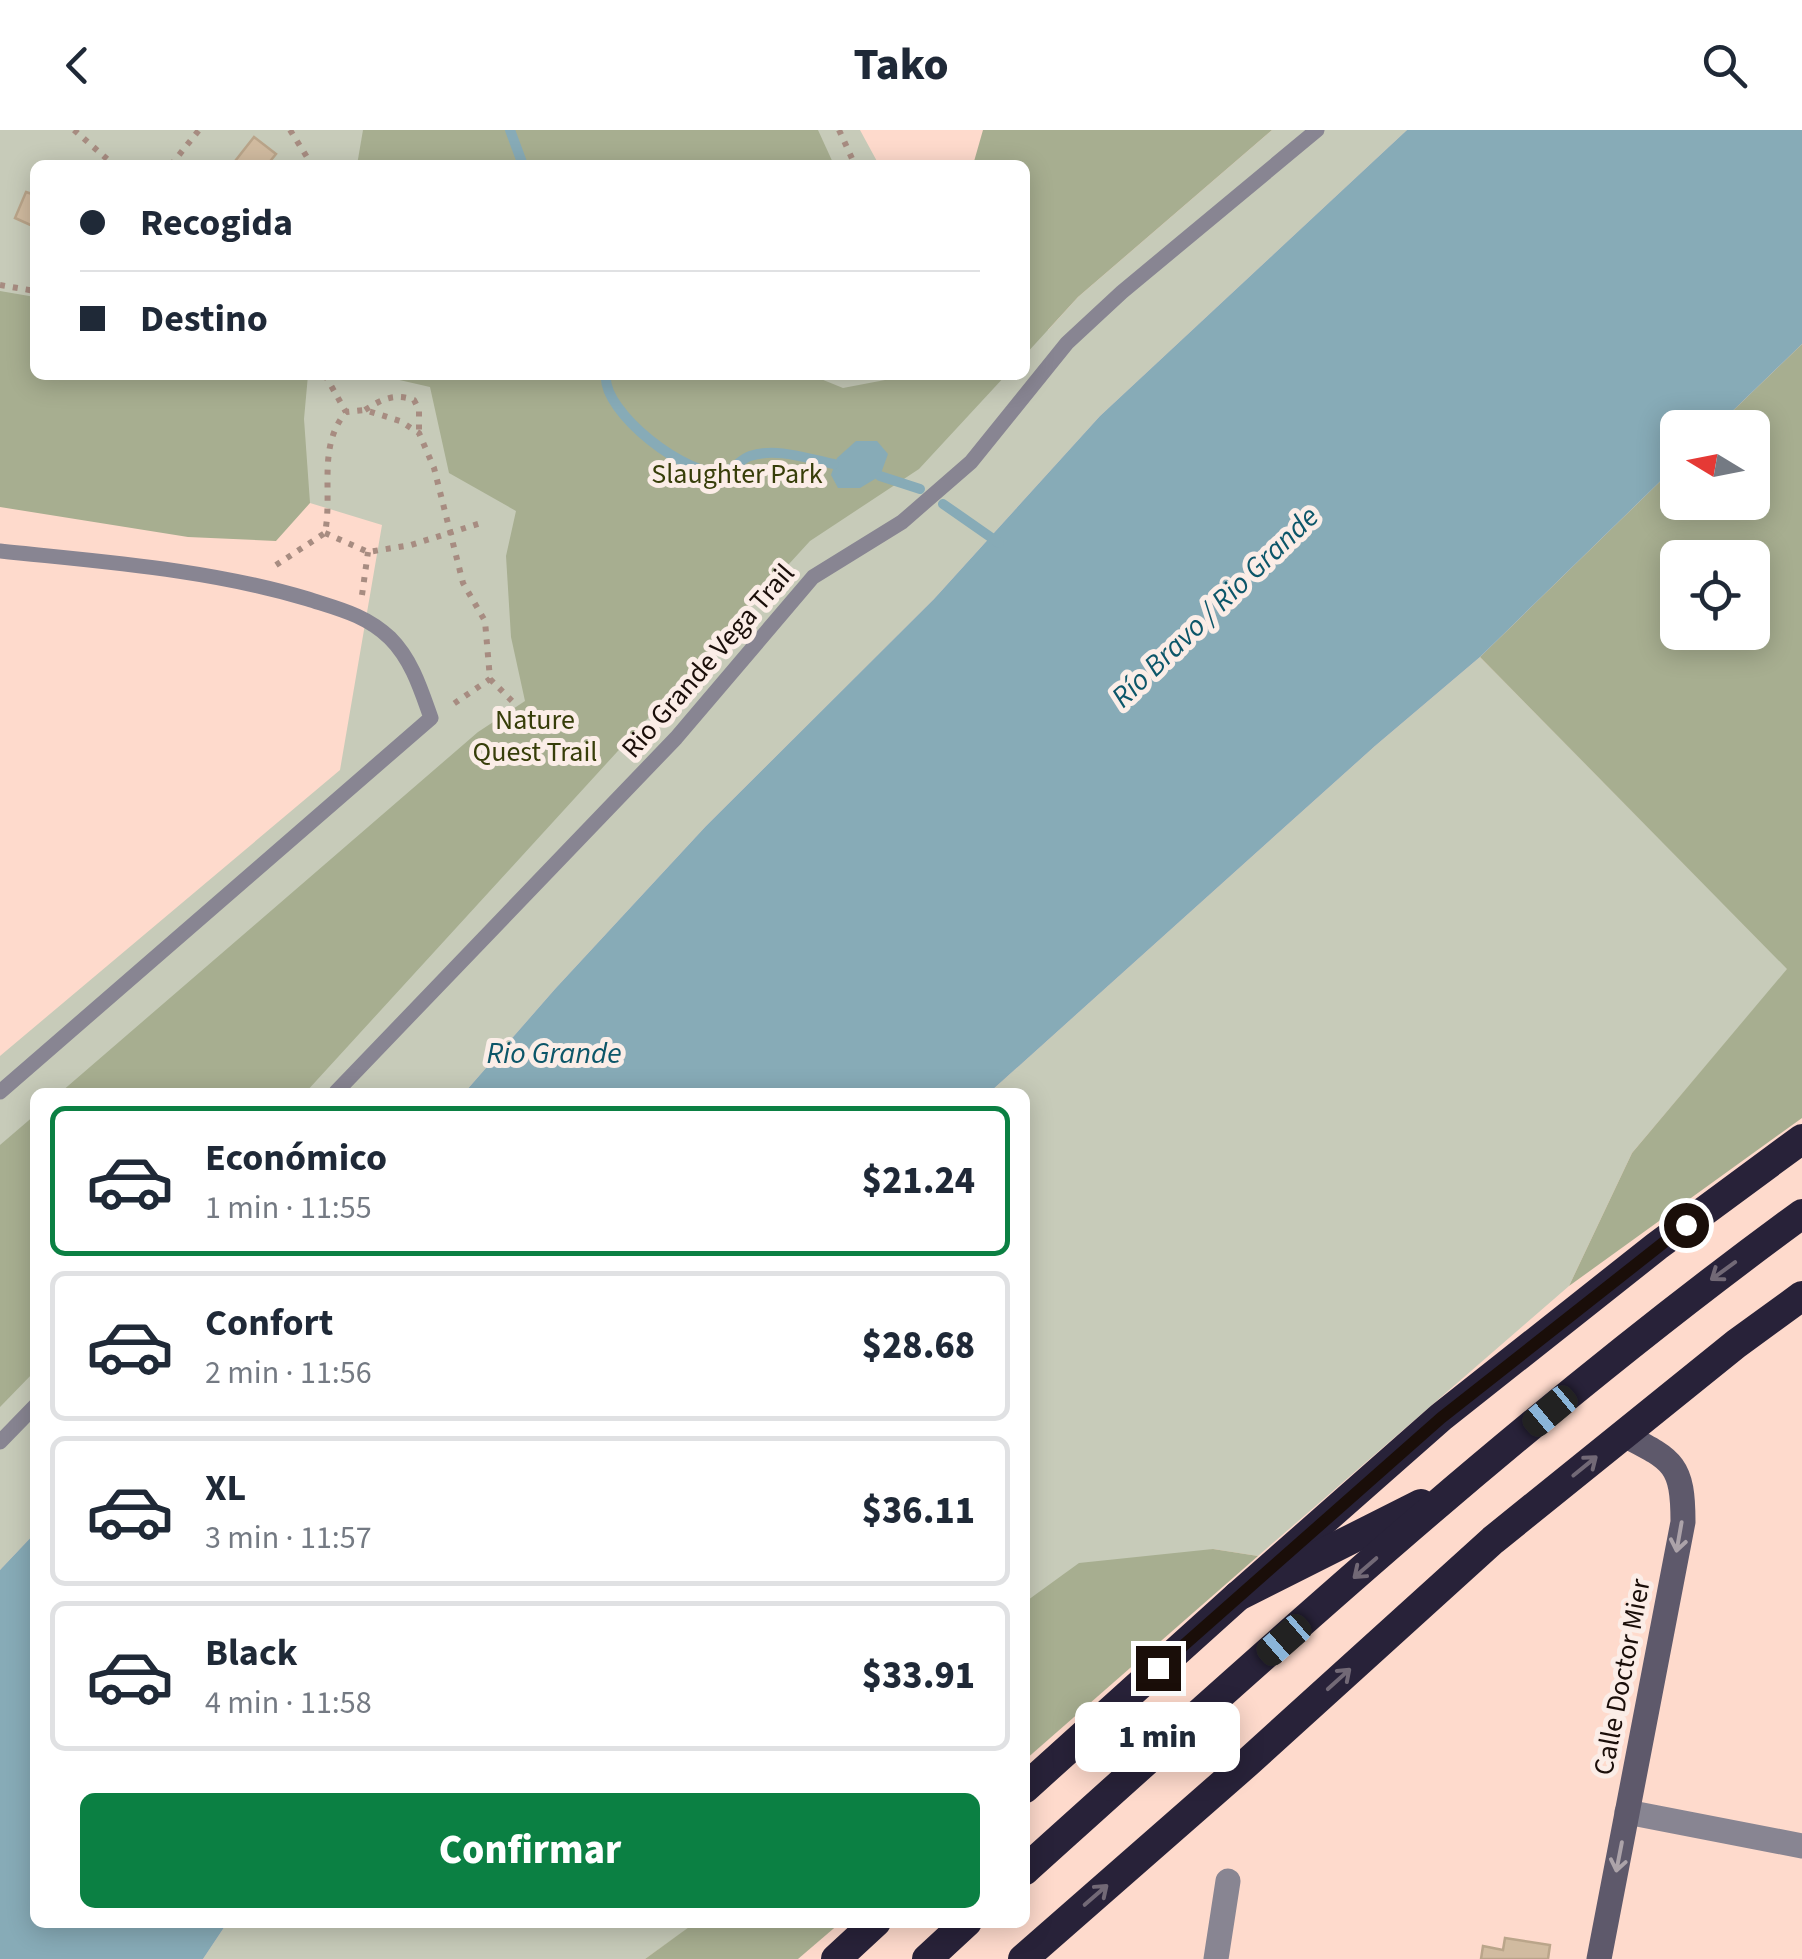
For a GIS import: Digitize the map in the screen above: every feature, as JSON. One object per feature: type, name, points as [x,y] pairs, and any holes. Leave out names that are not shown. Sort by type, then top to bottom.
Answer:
[{"type":"highway","points":[[1030,1783],[1441,1418],[1657,1246],[1802,1140]]},
{"type":"highway","points":[[1030,1866],[1460,1485],[1702,1287],[1802,1214]]},
{"type":"highway","points":[[1022,1959],[1248,1762],[1493,1540],[1802,1296]]},
{"type":"highway","points":[[1238,1596],[1460,1485]]},
{"type":"highway","points":[[836,1959],[870,1928]]},
{"type":"highway","points":[[927,1959],[961,1928]]},
{"type":"street","name":"Calle Doctor Mier","points":[[1599,1959],[1682,1522],[1683,1489],[1674,1466],[1662,1454],[1624,1434]]},
{"type":"street","points":[[1627,1812],[1802,1846]]},
{"type":"street","points":[[1216,1959],[1228,1881]]},
{"type":"lane","name":"Rio Grande Vega Trail","points":[[340,1088],[676,738],[812,578],[902,522],[971,462],[1067,343],[1122,292],[1317,130]]},
{"type":"lane","points":[[0,550],[192,572],[359,615],[391,639],[416,673],[431,718],[0,1092]]},
{"type":"lane","points":[[0,1442],[30,1411]]},
{"type":"path","points":[[74,130],[108,160]]},
{"type":"path","points":[[174,160],[199,130]]},
{"type":"path","points":[[290,130],[309,160]]},
{"type":"path","points":[[839,130],[852,160]]},
{"type":"path","points":[[0,285],[30,290]]},
{"type":"path","points":[[327,380],[346,412]]},
{"type":"path","points":[[365,410],[386,397],[414,400],[463,582],[485,621],[490,679],[515,704]]},
{"type":"path","points":[[250,584],[324,533],[329,510],[328,453],[333,428],[346,412],[365,410],[400,421],[420,433]]},
{"type":"path","points":[[324,533],[368,552],[411,546],[450,530],[484,522]]},
{"type":"path","points":[[359,615],[368,552]]},
{"type":"path","points":[[431,718],[490,679]]},
{"type":"green space","points":[[0,130],[860,130],[876,160],[30,160],[30,380],[1030,380],[1030,321],[1048,330],[1078,297],[1272,130],[1407,130],[1100,416],[934,599],[706,826],[468,1088],[30,1088],[30,1538],[0,1570],[0,1056],[340,770],[382,525],[310,503],[0,473]]},
{"type":"green space","points":[[363,130],[818,130],[832,160],[358,160]]},
{"type":"green space","points":[[983,130],[1272,130],[1078,297],[1030,350],[1030,160],[974,160]]},
{"type":"green space","points":[[0,291],[30,296],[30,380],[308,380],[304,419],[310,503],[276,541],[188,537],[0,507]]},
{"type":"green space","points":[[1802,344],[1802,1118],[1569,1286],[1632,1153],[1787,969],[1480,657],[1660,482],[1660,520],[1770,520],[1770,410],[1734,410]]},
{"type":"green space","points":[[399,380],[823,380],[843,388],[885,380],[1001,380],[919,469],[810,541],[310,1088],[66,1088],[478,732],[525,701],[511,637],[506,556],[516,511],[449,473],[430,387]]},
{"type":"green space","points":[[1480,657],[1788,969],[1632,1153],[1569,1286],[1258,1556],[1213,1549],[1030,1600],[1030,1088],[994,1088],[1375,746]]},
{"type":"green space","points":[[30,1119],[30,1376],[0,1407],[0,1145]]},
{"type":"green space","points":[[1213,1549],[1258,1556],[1030,1756],[1030,1599],[1079,1563]]},
{"type":"green space","points":[[223,1928],[689,1928],[645,1959],[203,1959]]},
{"type":"green space","points":[[688,1928],[834,1928],[798,1959],[645,1959]]},
{"type":"water","points":[[1407,130],[1802,130],[1802,344],[1734,410],[1660,410],[1660,482],[1480,657],[1375,746],[994,1088],[468,1088],[706,826],[934,599],[1100,416]]},
{"type":"water","points":[[856,441],[877,441],[888,454],[880,476],[860,488],[838,488],[831,475],[837,458]]},
{"type":"water","points":[[30,1538],[30,1928],[224,1928],[203,1959],[0,1959],[0,1570]]},
{"type":"building","points":[[254,137],[276,154],[271,160],[236,160]]},
{"type":"building","points":[[26,192],[30,193],[30,225],[15,218]]},
{"type":"building","points":[[1505,1938],[1550,1945],[1548,1959],[1481,1959],[1483,1946],[1503,1950]]},
{"type":"waterway","points":[[510,130],[521,160]]},
{"type":"waterway","points":[[607,380],[608,390],[632,424],[690,465],[724,472],[750,456],[771,453],[834,464]]},
{"type":"waterway","points":[[880,476],[920,489]]},
{"type":"waterway","points":[[943,504],[999,543]]},
{"type":"route","points":[[1158,1668],[1441,1418],[1686,1225]]},
{"type":"park label","name":"Slaughter Park","points":[[737,474]]},
{"type":"park label","name":"Nature Quest Trail","points":[[535,736]]},
{"type":"water label","name":"Río Bravo / Rio Grande","points":[[1215,607]]},
{"type":"water label","name":"Rio Grande","points":[[554,1053]]}]
